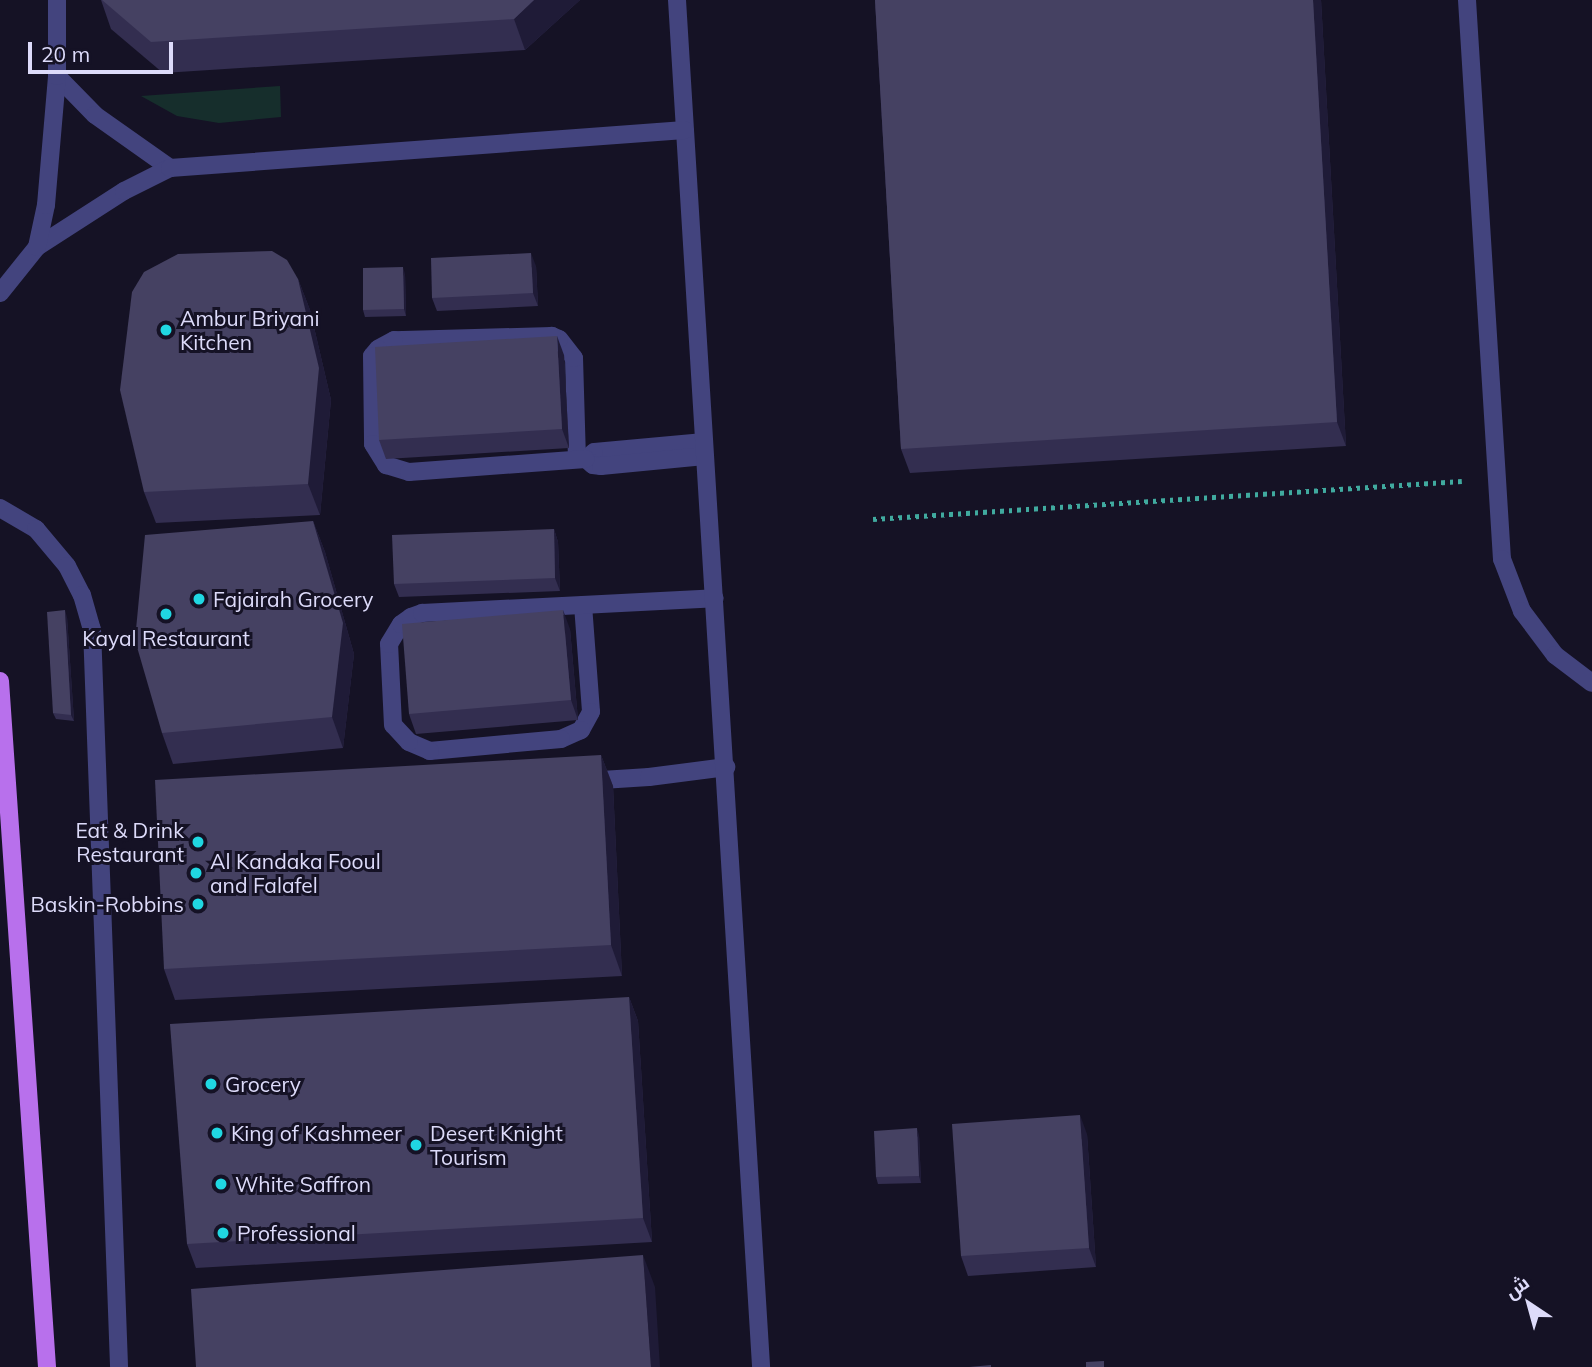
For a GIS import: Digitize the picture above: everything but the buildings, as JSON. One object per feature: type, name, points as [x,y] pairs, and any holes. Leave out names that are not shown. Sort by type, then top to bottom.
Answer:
[{"type":"main road","points":[[0,681],[47,1367]]},
{"type":"street","points":[[37,247],[46,205],[57,76],[57,0]]},
{"type":"street","points":[[677,0],[761,1367]]},
{"type":"street","points":[[1467,0],[1502,559],[1522,611],[1555,655],[1592,683]]},
{"type":"street","points":[[57,76],[95,115],[170,168]]},
{"type":"street","points":[[0,293],[37,247],[113,198],[170,168],[685,130]]},
{"type":"street","points":[[582,459],[574,358],[559,339],[552,336],[394,340],[378,349],[372,356],[373,444],[386,465],[409,472],[582,459],[594,452],[705,449]]},
{"type":"street","points":[[0,508],[36,529],[61,558],[82,595],[92,629],[119,1367]]},
{"type":"street","points":[[583,605],[591,712],[581,730],[561,739],[430,751],[409,742],[393,725],[389,644],[401,624],[411,617],[422,613],[715,598]]},
{"type":"street","points":[[569,782],[649,778],[726,767]]},
{"type":"path","points":[[873,519],[1497,479]]},
{"type":"green space","points":[[280,86],[281,117],[219,123],[177,116],[141,96]]},
{"type":"place","name":"Ambur Briyani Kitchen","points":[[166,330]]},
{"type":"place","name":"Fajairah Grocery","points":[[199,599]]},
{"type":"place","name":"Kayal Restaurant","points":[[166,614]]},
{"type":"place","name":"Eat & Drink Restaurant","points":[[198,842]]},
{"type":"place","name":"Al Kandaka Fooul and Falafel","points":[[196,873]]},
{"type":"place","name":"Baskin-Robbins","points":[[198,904]]},
{"type":"place","name":"Grocery","points":[[211,1084]]},
{"type":"place","name":"King of Kashmeer","points":[[217,1133]]},
{"type":"place","name":"Desert Knight Tourism","points":[[416,1145]]},
{"type":"place","name":"White Saffron","points":[[221,1184]]},
{"type":"place","name":"Professional","points":[[223,1233]]}]
